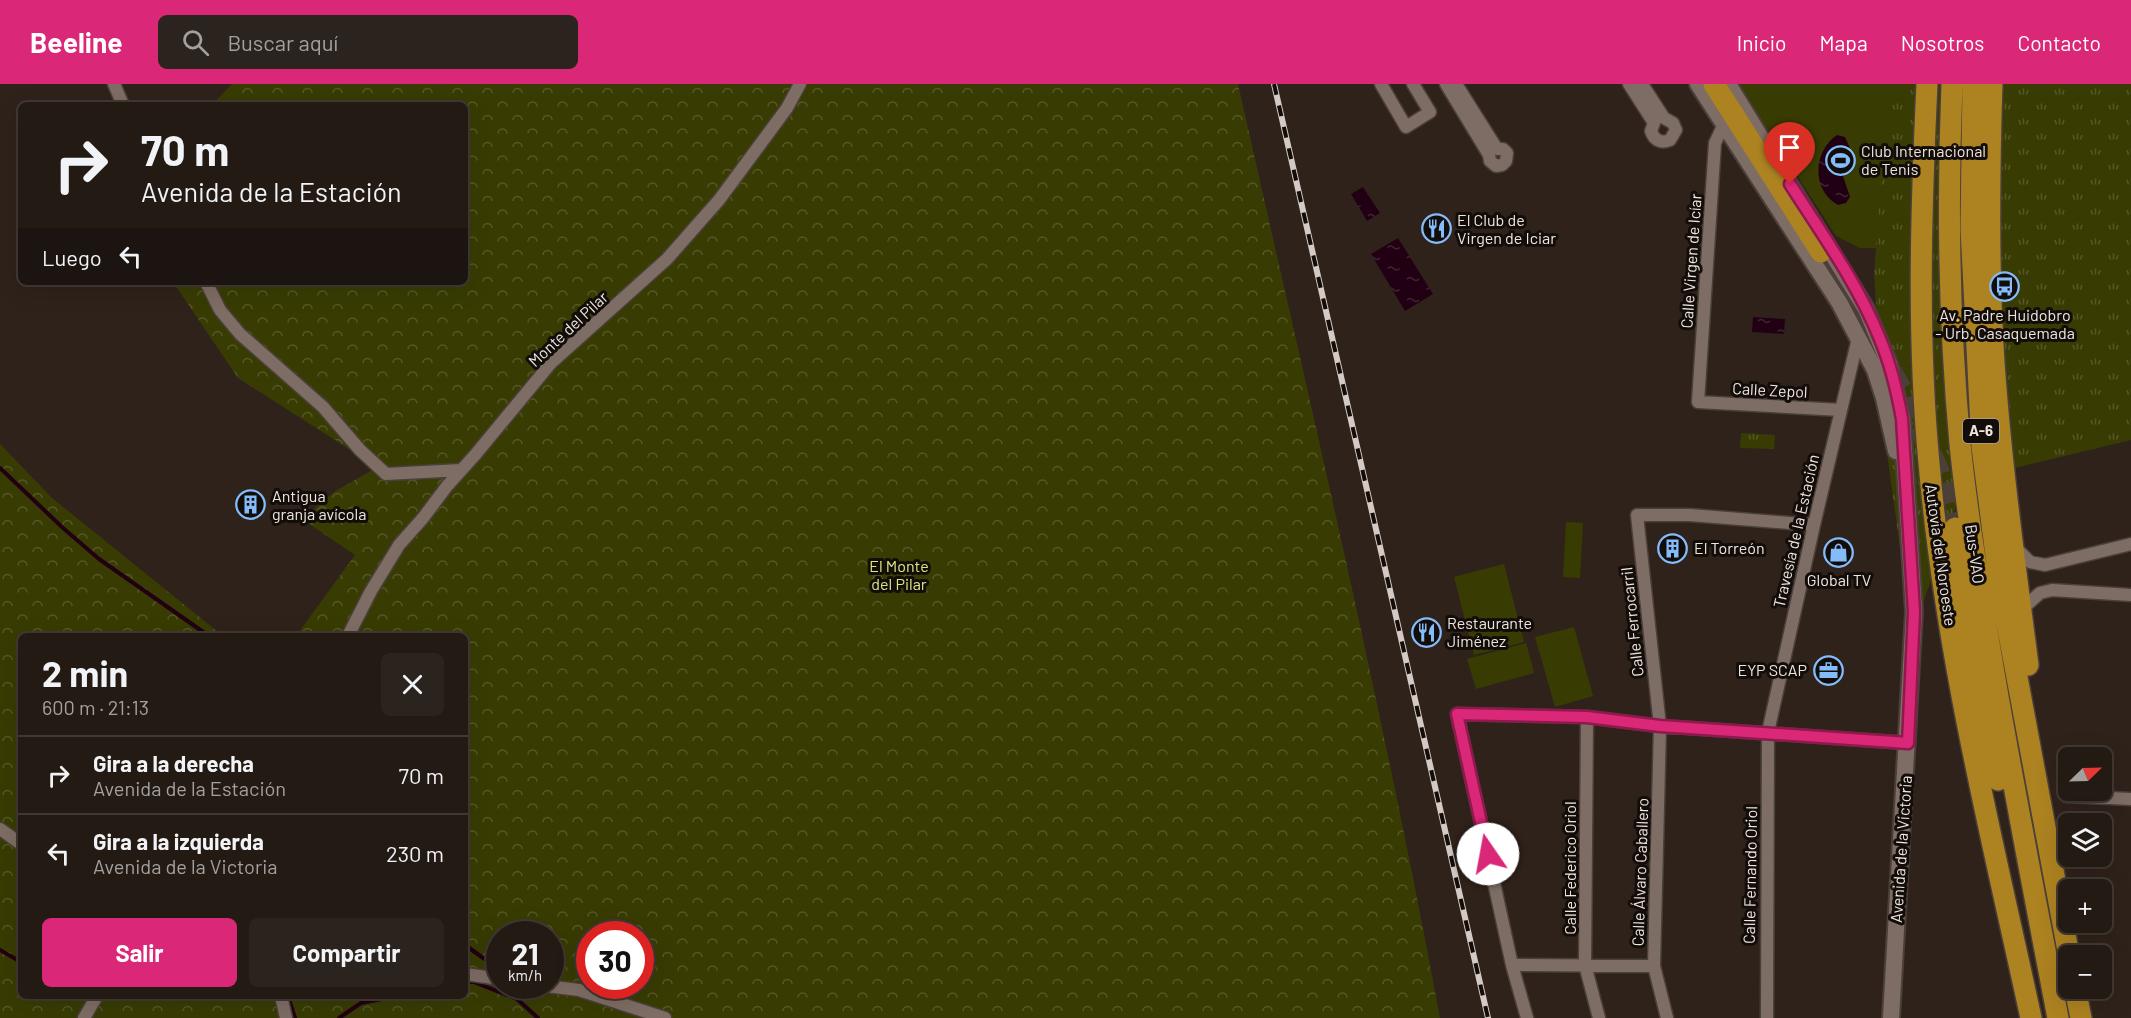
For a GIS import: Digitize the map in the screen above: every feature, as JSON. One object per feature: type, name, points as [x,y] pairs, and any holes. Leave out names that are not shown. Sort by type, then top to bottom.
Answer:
[{"type":"highway","points":[[1714,84],[1821,252]]},
{"type":"highway","points":[[1916,84],[1912,170],[1922,265]]},
{"type":"highway","name":"Autovía del Noroeste","points":[[1927,84],[1922,265],[1923,367],[1929,463],[1946,607],[2031,1018]]},
{"type":"highway","name":"Bus-VAO","points":[[1952,84],[1949,225],[1953,347],[1961,446],[1980,590],[1999,704],[2058,1018]]},
{"type":"highway","name":"A-6","points":[[1972,84],[1971,228],[1982,447],[2000,586],[2067,945]]},
{"type":"highway","points":[[1992,84],[1990,201],[1994,358],[2002,456],[2042,763],[2034,774]]},
{"type":"highway","points":[[1955,528],[1987,728],[2049,1018]]},
{"type":"highway","points":[[2077,999],[2081,1018]]},
{"type":"street","points":[[114,84],[122,102]]},
{"type":"street","name":"Monte del Pilar","points":[[350,633],[371,591],[399,545],[551,363],[667,259],[712,209],[787,108],[800,84]]},
{"type":"street","points":[[1381,84],[1406,127],[1430,112],[1413,84]]},
{"type":"street","points":[[1446,84],[1489,155],[1490,161],[1496,166],[1502,165],[1506,162],[1507,153],[1503,149],[1497,149],[1456,84]]},
{"type":"street","points":[[1629,84],[1654,123],[1651,131],[1655,138],[1662,142],[1670,140],[1676,130],[1673,123],[1664,118],[1642,84]]},
{"type":"street","points":[[1698,84],[1839,302],[1890,394]]},
{"type":"street","points":[[1728,84],[1866,309],[1880,339],[1890,394]]},
{"type":"street","name":"Calle Virgen de Icíar","points":[[1698,402],[1715,143],[1724,124]]},
{"type":"street","points":[[208,285],[220,310],[240,334],[323,407],[360,450],[386,474],[461,470]]},
{"type":"street","name":"Travesía de la Estación","points":[[1768,732],[1858,338]]},
{"type":"street","name":"Avenida de la Victoria","points":[[1890,394],[1902,419],[1914,612],[1891,1018]]},
{"type":"street","name":"Calle Zepol","points":[[1698,402],[1841,410]]},
{"type":"street","name":"Calle Ferrocarril","points":[[1660,726],[1637,515],[1690,515],[1814,525]]},
{"type":"street","points":[[2013,546],[2030,562],[2052,564],[2131,544]]},
{"type":"street","points":[[2021,610],[2040,593],[2052,590],[2131,595]]},
{"type":"street","points":[[1527,1018],[1512,965],[1457,714],[1587,717],[1660,726],[1908,743]]},
{"type":"street","name":"Calle Federico Oriol","points":[[1587,717],[1585,965],[1599,1018]]},
{"type":"street","name":"Calle Álvaro Caballero","points":[[1660,726],[1654,966],[1667,1018]]},
{"type":"street","name":"Calle Fernando Oriol","points":[[1767,1018],[1768,732]]},
{"type":"street","points":[[2112,798],[2131,799]]},
{"type":"street","points":[[0,829],[18,842]]},
{"type":"street","points":[[1512,965],[1654,966]]},
{"type":"street","points":[[468,974],[486,977]]},
{"type":"street","points":[[564,988],[579,990],[665,1018]]},
{"type":"street","points":[[84,1018],[95,999]]},
{"type":"street","points":[[282,999],[286,1018]]},
{"type":"green space","name":"El Monte del Pilar","points":[[232,84],[1238,84],[1369,667],[1440,1018],[0,1018],[0,444],[52,498],[219,633],[18,633],[18,999],[468,999],[468,633],[298,633],[355,555],[302,519],[334,492],[374,469],[360,456],[238,378],[175,285],[468,285],[468,102],[215,102]]},
{"type":"green space","name":"Club Internacional de Tenis","points":[[1738,84],[1896,84],[1877,248],[1860,248],[1836,236]]},
{"type":"green space","points":[[1888,84],[2131,84],[2131,440],[1965,480],[1912,635],[1887,453],[1874,275]]},
{"type":"green space","points":[[1741,433],[1775,435],[1774,449],[1740,448]]},
{"type":"green space","points":[[1566,522],[1583,523],[1580,578],[1563,577]]},
{"type":"green space","points":[[1504,564],[1524,642],[1474,655],[1454,577]]},
{"type":"green space","points":[[1574,627],[1593,696],[1555,707],[1535,637]]},
{"type":"green space","points":[[1526,643],[1534,673],[1476,689],[1467,659]]},
{"type":"water","points":[[1837,135],[1845,137],[1850,148],[1843,159],[1842,173],[1850,197],[1846,203],[1838,205],[1823,190],[1818,170],[1823,151]]},
{"type":"water","points":[[1363,187],[1380,213],[1367,221],[1351,194]]},
{"type":"water","points":[[1398,238],[1433,294],[1405,311],[1371,254]]},
{"type":"water","points":[[1753,317],[1785,319],[1784,334],[1752,332]]},
{"type":"waterway","points":[[0,468],[99,559],[205,633]]},
{"type":"waterway","points":[[468,947],[486,960]]},
{"type":"waterway","points":[[0,950],[18,960]]},
{"type":"waterway","points":[[468,982],[474,982],[517,999],[538,1018]]},
{"type":"waterway","points":[[288,999],[295,1018]]},
{"type":"waterway","points":[[339,1018],[361,1003],[382,999]]},
{"type":"tunnel","points":[[1821,252],[1875,344]]},
{"type":"tunnel","points":[[1891,371],[1905,395],[1939,471],[1955,528]]},
{"type":"railway","points":[[1274,84],[1488,1018]]},
{"type":"place","name":"Club Internacional de Tenis","points":[[1840,160]]},
{"type":"place","name":"El Club de Virgen de Iciar","points":[[1436,229]]},
{"type":"place","name":"Av. Padre Huidobro - Urb. Casaquemada","points":[[2005,287]]},
{"type":"place","name":"Antigua granja avícola","points":[[251,505]]},
{"type":"place","name":"El Torreón","points":[[1673,548]]},
{"type":"place","name":"Global TV","points":[[1839,552]]},
{"type":"place","name":"Restaurante Jiménez","points":[[1426,632]]},
{"type":"place","name":"EYP SCAP","points":[[1828,670]]},
{"type":"route","points":[[1488,854],[1457,714],[1587,717],[1660,726],[1908,743],[1914,612],[1902,419],[1896,389],[1880,339],[1866,309],[1790,184]]}]
